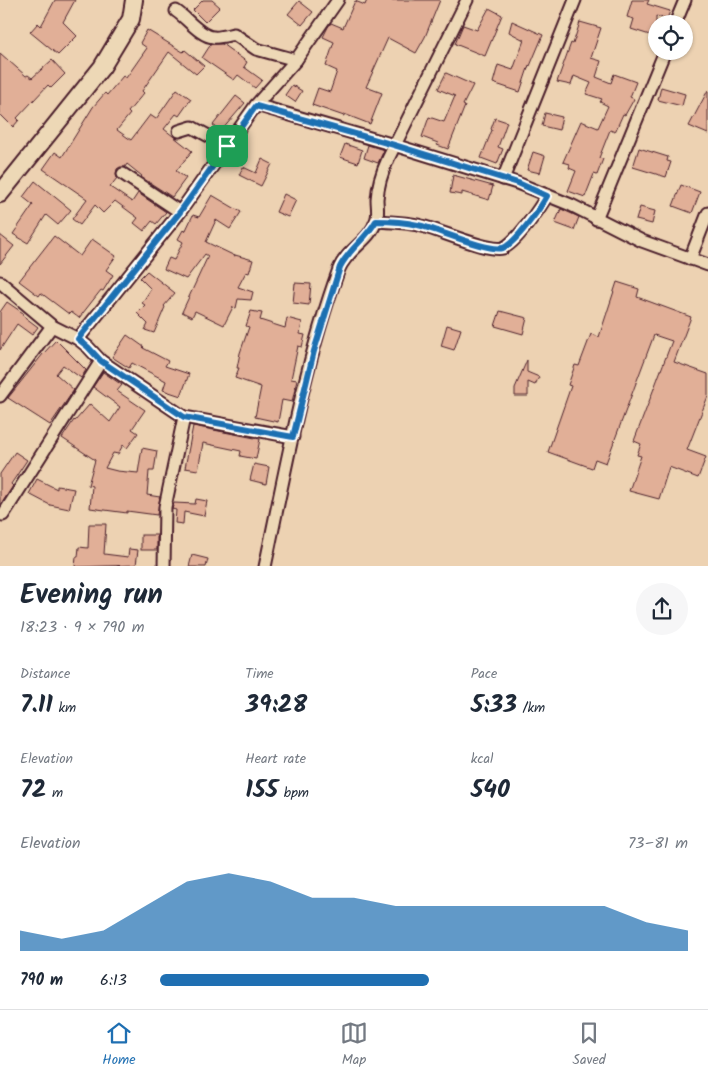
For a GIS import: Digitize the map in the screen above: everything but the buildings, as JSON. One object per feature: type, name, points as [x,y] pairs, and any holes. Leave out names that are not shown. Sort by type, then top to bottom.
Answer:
[{"type":"main road","points":[[0,194],[102,67],[130,18],[134,0]]},
{"type":"street","points":[[78,339],[180,212],[256,106],[296,60],[338,0]]},
{"type":"street","points":[[265,566],[314,351],[340,267],[346,256],[365,238],[376,221],[378,188],[381,176],[394,145],[467,0]]},
{"type":"street","points":[[502,179],[575,0]]},
{"type":"street","points":[[679,15],[685,0]]},
{"type":"street","points":[[176,11],[200,31],[213,38],[234,34],[256,49],[296,60]]},
{"type":"street","points":[[596,219],[661,60]]},
{"type":"street","points":[[256,106],[394,145],[502,179],[571,205],[642,241],[708,265]]},
{"type":"street","points":[[179,131],[192,127],[227,146]]},
{"type":"street","points":[[123,174],[180,212]]},
{"type":"street","points":[[376,221],[418,225],[476,244],[502,248],[507,246],[538,212],[547,196]]},
{"type":"street","points":[[690,260],[708,213]]},
{"type":"street","points":[[0,282],[52,326],[78,339],[101,361],[184,417],[293,437]]},
{"type":"street","points":[[0,396],[52,326]]},
{"type":"street","points":[[3,515],[101,361]]},
{"type":"street","points":[[164,566],[165,507],[184,417]]},
{"type":"route","points":[[256,106],[518,183],[547,196],[538,212],[507,246],[502,248],[476,244],[418,225],[376,221],[365,238],[346,256],[340,267],[314,351],[293,437],[184,417],[101,361],[78,339],[180,212],[227,146],[256,106]]}]
